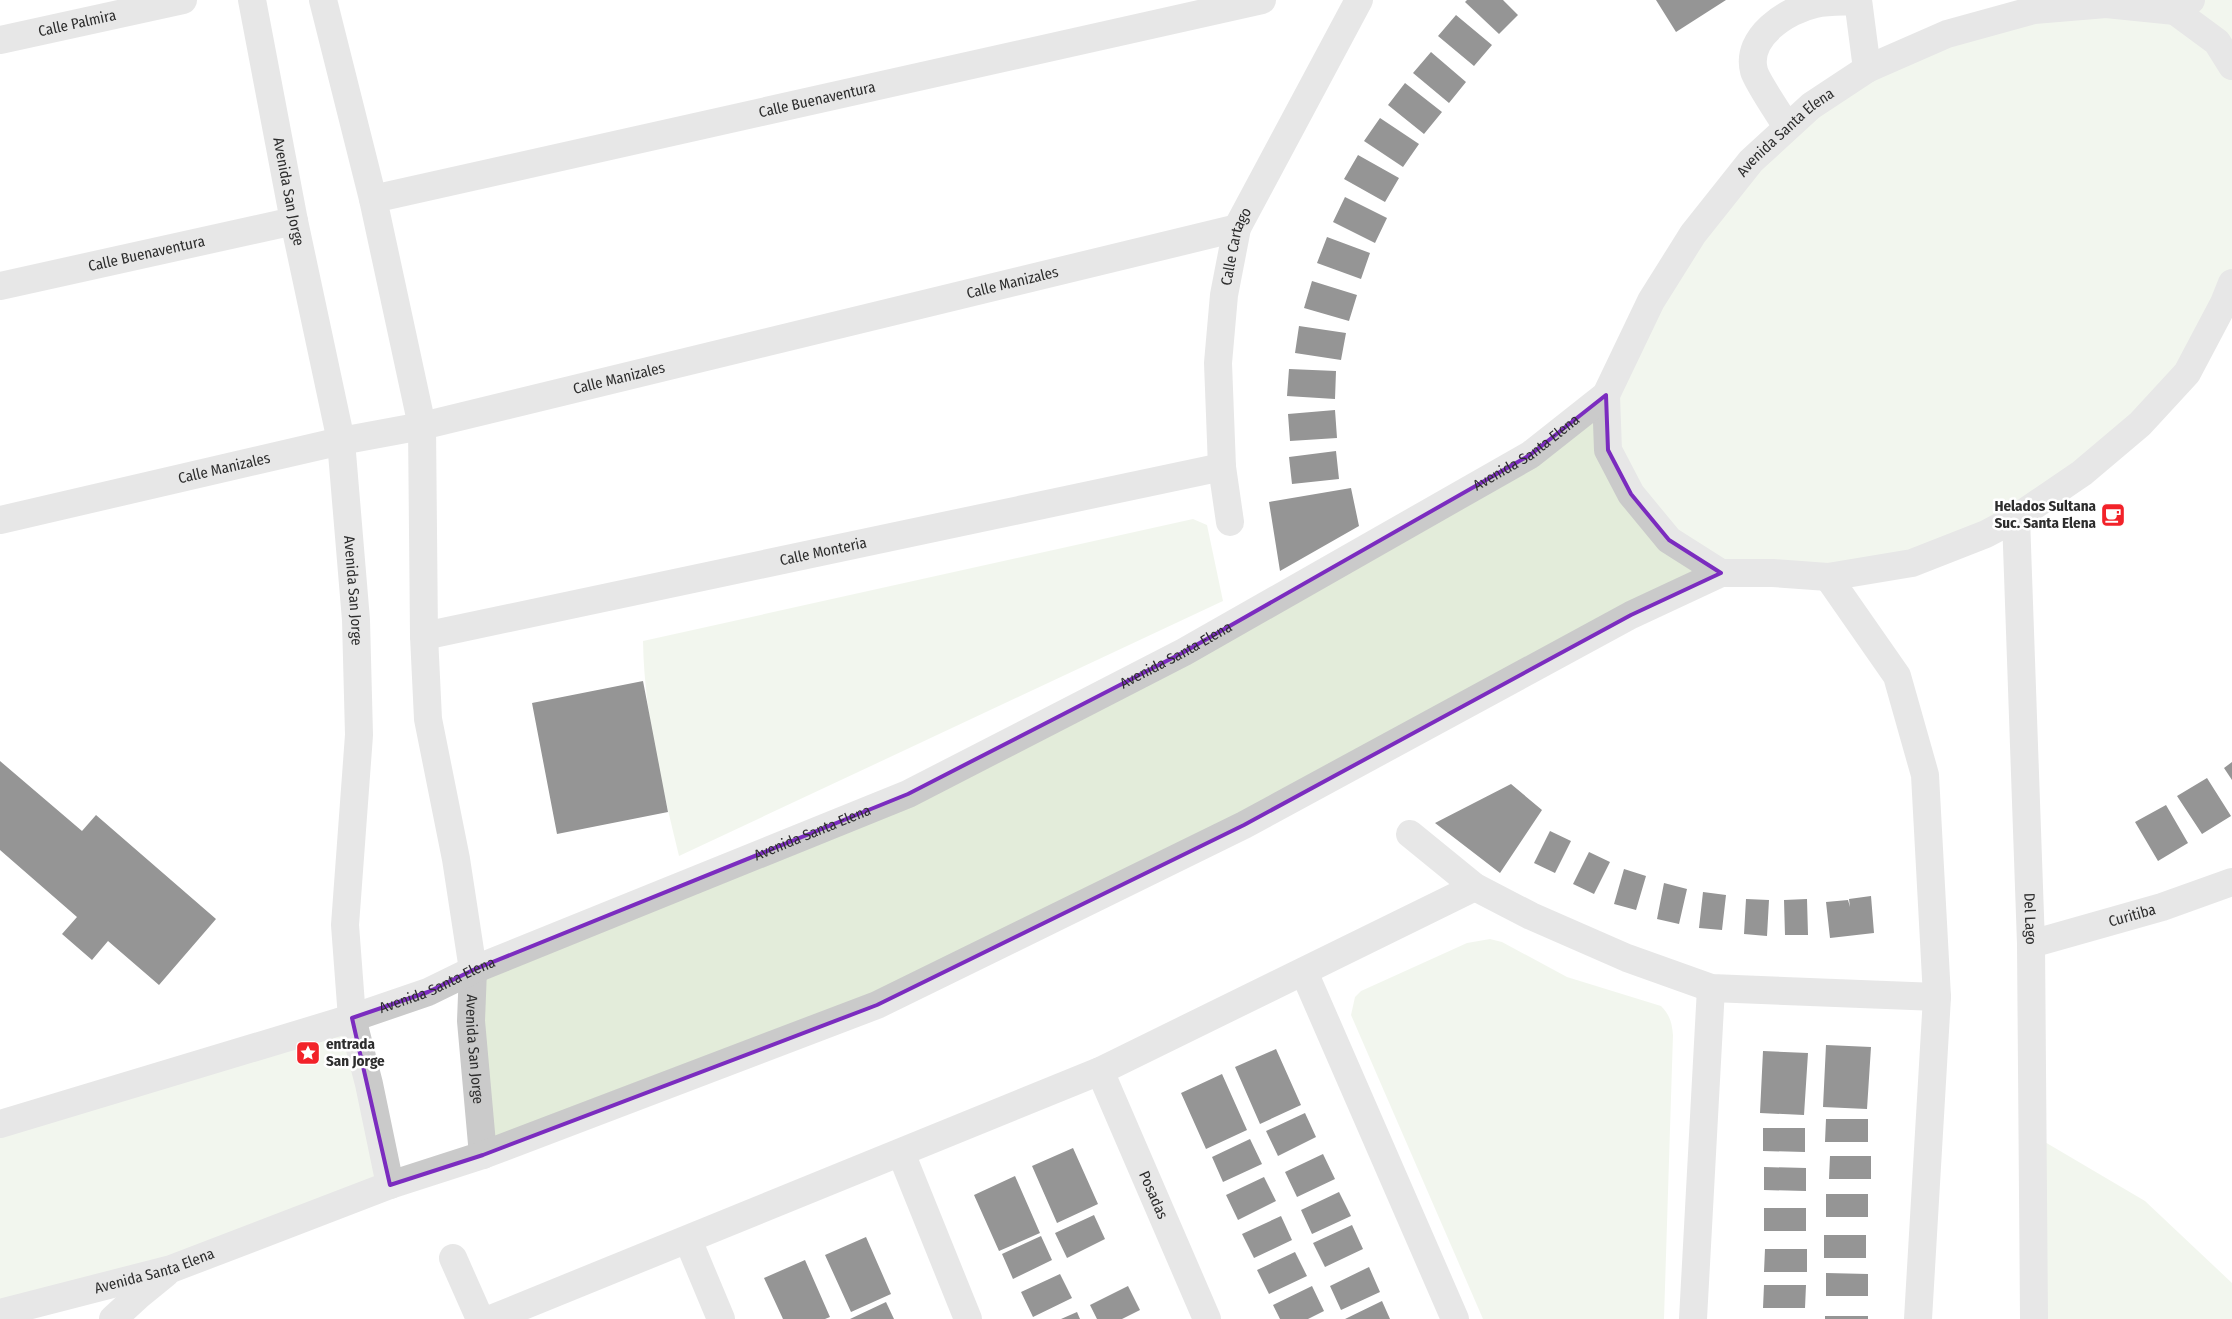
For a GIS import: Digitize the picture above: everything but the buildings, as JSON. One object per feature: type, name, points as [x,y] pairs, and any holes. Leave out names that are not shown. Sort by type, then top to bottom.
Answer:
[{"type":"street","name":"Calle Palmira","points":[[0,40],[183,0]]},
{"type":"street","name":"Avenida San Jorge","points":[[252,0],[294,221],[341,441],[356,620],[358,725],[345,925],[352,1018],[369,1084],[390,1185]]},
{"type":"street","name":"Avenida San Jorge","points":[[323,0],[373,199],[422,426],[424,636],[428,719],[456,859],[472,970],[471,1021],[483,1155]]},
{"type":"street","name":"Calle Buenaventura","points":[[373,199],[1262,0]]},
{"type":"street","name":"Calle Cartago","points":[[1230,522],[1222,467],[1218,363],[1224,295],[1237,228],[1350,1]]},
{"type":"street","points":[[1787,127],[1754,71],[1753,51],[1766,33],[1785,16],[1815,4],[1858,1],[1867,70]]},
{"type":"street","name":"Avenida Santa Elena","points":[[0,1124],[352,1018],[428,992],[472,970],[916,789],[1184,652],[1530,455],[1606,395],[1652,301],[1693,234],[1751,161],[1811,106],[1867,70],[1947,34],[2031,5],[2183,6]]},
{"type":"street","points":[[2183,6],[2217,42],[2232,66]]},
{"type":"street","name":"Calle Buenaventura","points":[[0,286],[294,221]]},
{"type":"street","name":"Calle Manizales","points":[[0,520],[341,441],[422,426],[1237,228]]},
{"type":"street","points":[[1606,395],[1608,450],[1631,494],[1669,540],[1721,573],[1773,573],[1828,577],[1912,563],[1986,534],[2016,518],[2082,473],[2140,424],[2187,373],[2224,303],[2232,283]]},
{"type":"street","name":"Calle Monteria","points":[[424,636],[1222,467]]},
{"type":"street","name":"Del Lago","points":[[2016,518],[2031,944],[2034,1319]]},
{"type":"street","name":"Avenida Santa Elena","points":[[0,1313],[171,1269],[390,1185],[483,1155],[877,1005],[1244,825],[1631,616],[1721,573]]},
{"type":"street","points":[[1828,577],[1897,676],[1925,775],[1937,997],[1918,1319]]},
{"type":"street","points":[[1410,834],[1474,887],[1531,916],[1627,958],[1711,988],[1937,997]]},
{"type":"street","name":"Curitiba","points":[[2031,944],[2162,907],[2232,882]]},
{"type":"street","points":[[491,1319],[1100,1071],[1474,887]]},
{"type":"street","points":[[1304,972],[1455,1319]]},
{"type":"street","points":[[1693,1319],[1711,988]]},
{"type":"street","name":"Posadas","points":[[1100,1071],[1207,1319]]},
{"type":"street","points":[[901,1153],[968,1319]]},
{"type":"street","points":[[688,1240],[721,1319]]},
{"type":"street","points":[[453,1258],[480,1319]]},
{"type":"street","points":[[114,1319],[171,1269]]},
{"type":"highlighted area","points":[[1606,395],[1608,450],[1631,494],[1669,540],[1721,573],[1631,615],[1244,825],[877,1005],[483,1155],[390,1185],[352,1018],[428,992],[473,970],[908,794],[1184,652],[1530,455]]},
{"type":"green space","points":[[2191,0],[2232,0],[2232,283],[2187,373],[2082,473],[1912,563],[1721,573],[877,1005],[483,1155],[473,970],[908,793],[1184,652],[1606,395],[1651,301],[1811,106],[1947,34]]},
{"type":"green space","points":[[1193,519],[1207,525],[1223,601],[679,856],[660,776],[650,722],[643,641]]},
{"type":"green space","points":[[1490,939],[1502,942],[1567,977],[1661,1006],[1668,1016],[1673,1035],[1664,1319],[1483,1319],[1351,1015],[1355,997],[1361,991],[1467,943]]},
{"type":"green space","points":[[352,1018],[390,1185],[0,1313],[0,1124]]},
{"type":"green space","points":[[2033,1135],[2145,1201],[2232,1283],[2232,1319],[2034,1319]]},
{"type":"place","name":"Helados Sultana Suc. Santa Elena","points":[[2113,515]]},
{"type":"place","name":"entrada San Jorge","points":[[308,1053]]}]
